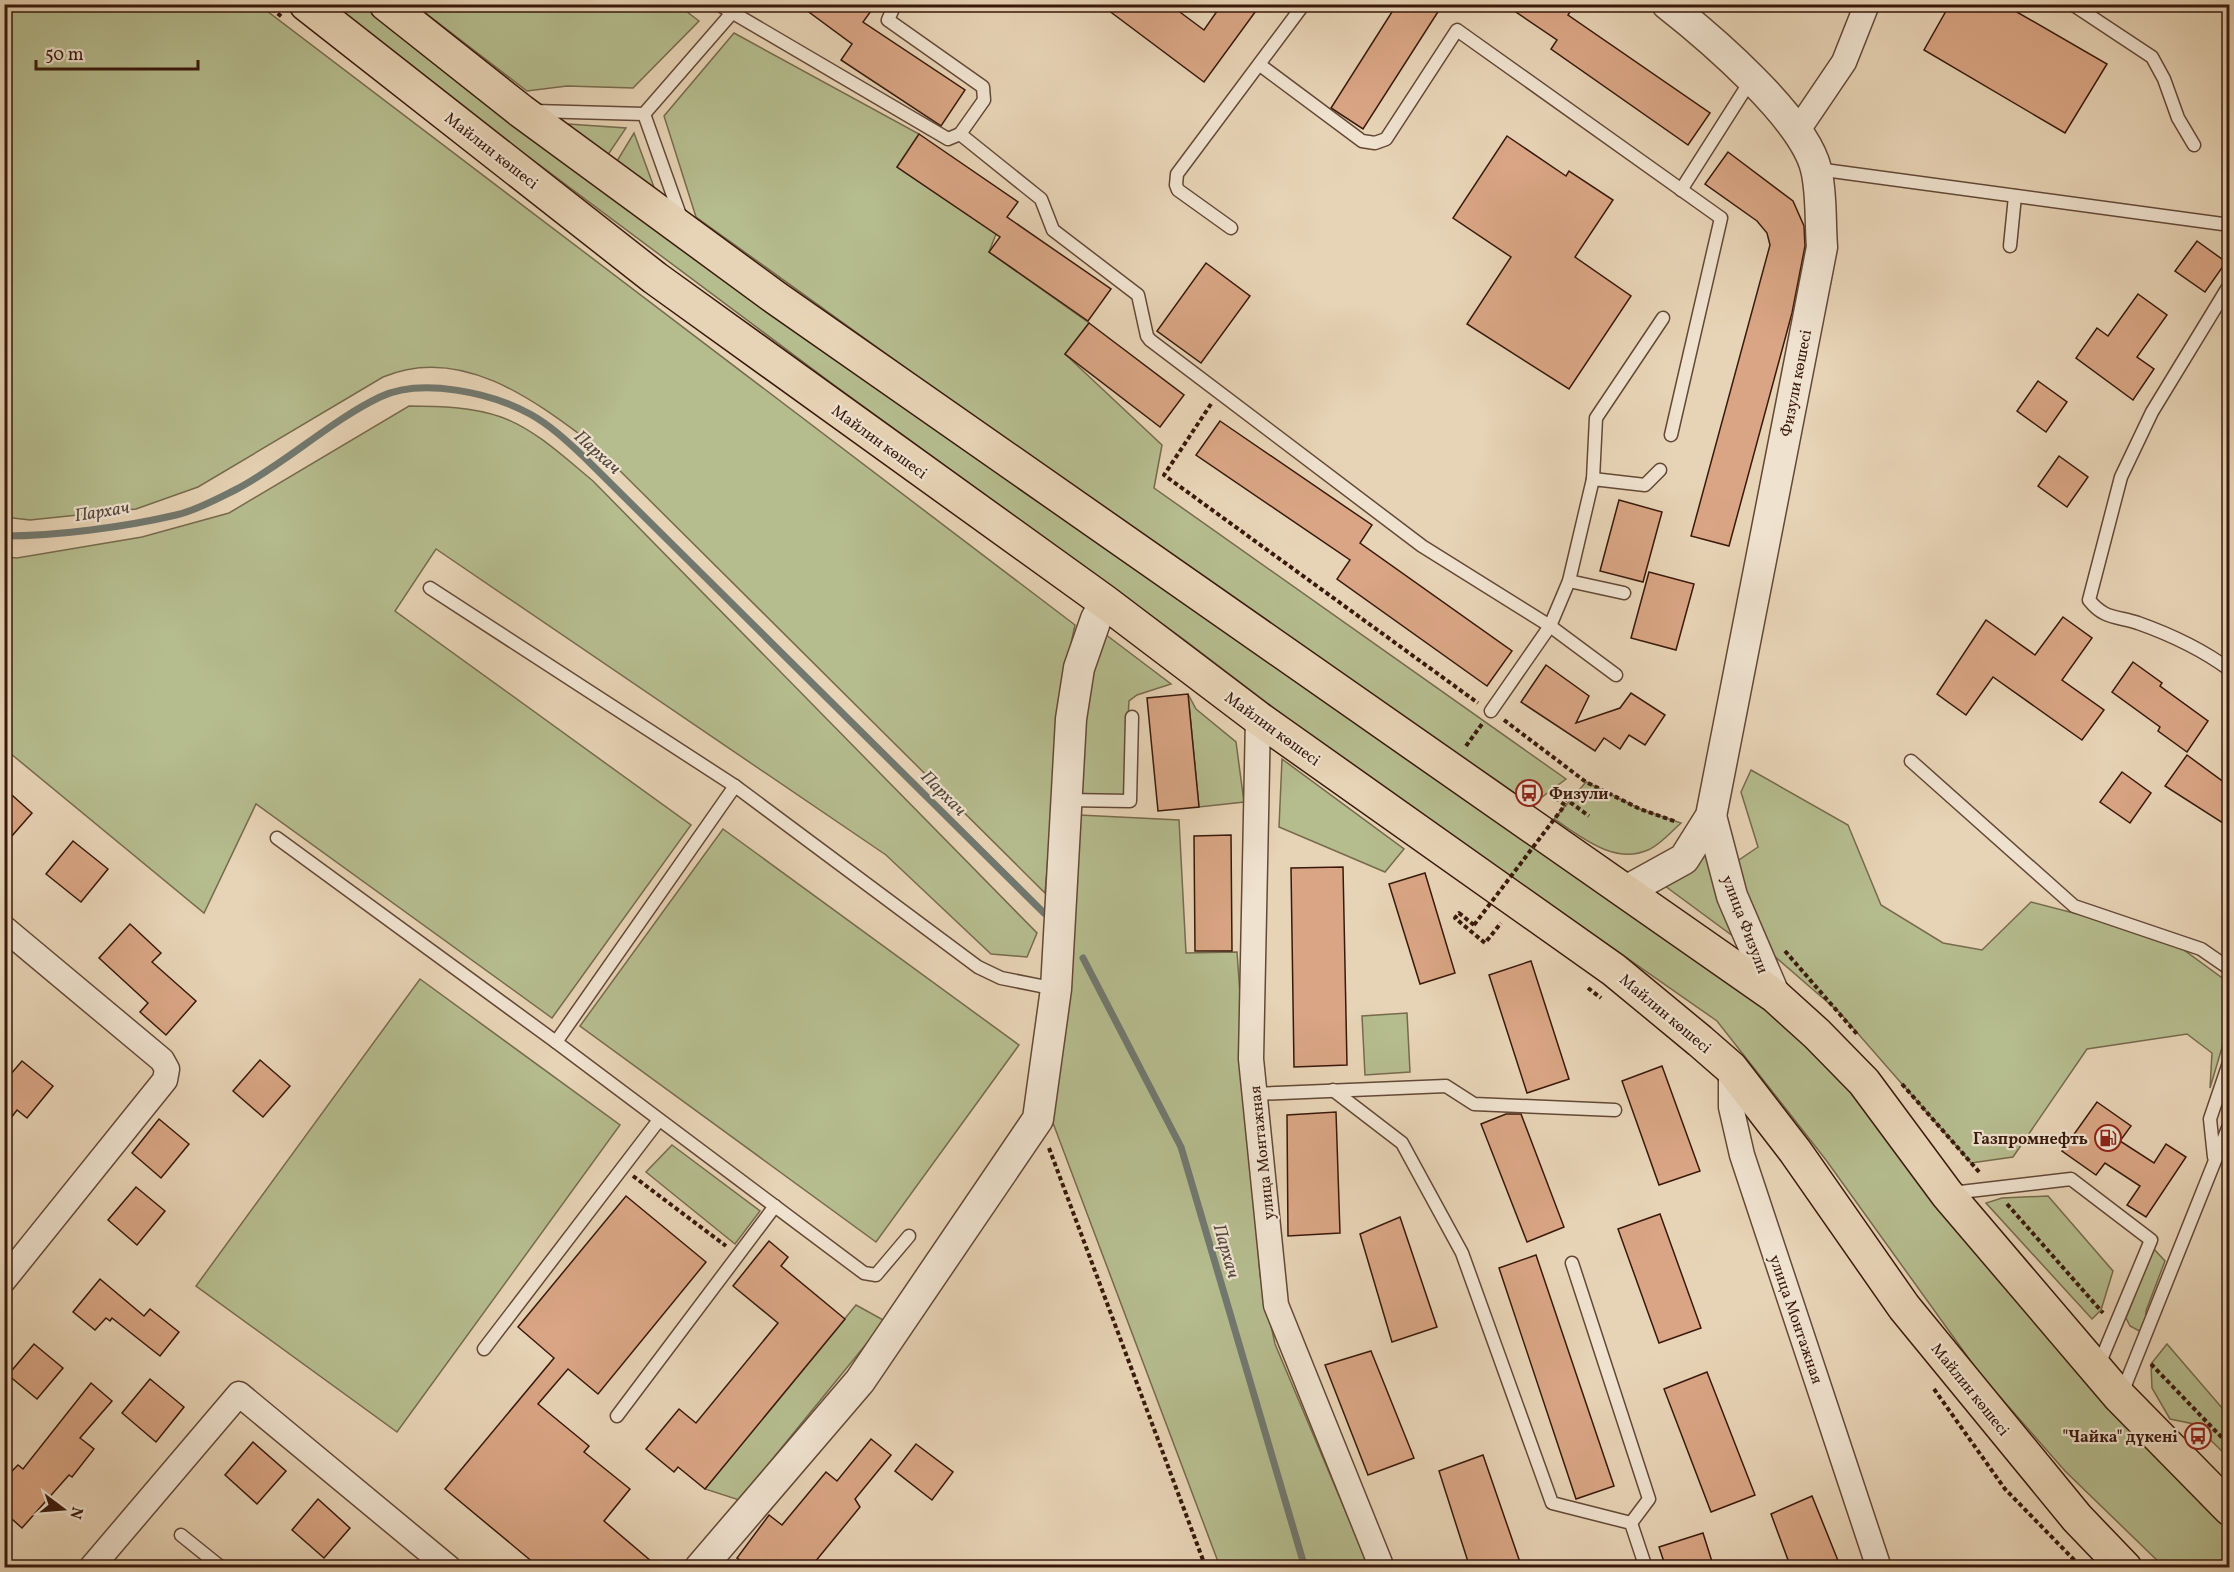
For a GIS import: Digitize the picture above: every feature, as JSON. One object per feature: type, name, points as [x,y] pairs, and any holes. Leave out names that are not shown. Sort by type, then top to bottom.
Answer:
[{"type":"main road","points":[[386,4],[521,111],[686,232],[1775,996],[1864,1082],[1947,1194],[2098,1368],[2120,1397],[2229,1509]]},
{"type":"main road","name":"Майлин көшесі","points":[[295,12],[655,278],[1105,602],[1258,718],[1614,970],[1731,1068],[1796,1151],[1904,1307],[2077,1518],[2125,1568]]},
{"type":"street","name":"Физули көшесі","points":[[1667,4],[1714,40],[1798,130],[1816,168],[1822,247],[1711,816]]},
{"type":"street","points":[[1798,130],[1844,62],[1867,4]]},
{"type":"street","points":[[700,1568],[860,1380],[1038,1119],[1056,989],[1071,719],[1079,668],[1096,619],[1105,602]]},
{"type":"street","name":"улица Монтажная","points":[[1258,718],[1251,1059],[1276,1305],[1382,1568]]},
{"type":"street","points":[[1626,891],[1683,859],[1711,816]]},
{"type":"street","name":"улица Физули","points":[[1711,816],[1731,896],[1775,996]]},
{"type":"street","points":[[4,928],[162,1060],[167,1070],[165,1080],[4,1280]]},
{"type":"street","name":"улица Монтажная","points":[[1731,1068],[1731,1107],[1742,1155],[1879,1568]]},
{"type":"street","points":[[91,1568],[239,1394],[449,1568]]},
{"type":"lane","points":[[718,4],[731,14],[948,139],[960,134],[984,100],[983,87],[888,20],[895,4]]},
{"type":"lane","points":[[1231,228],[1178,190],[1176,178],[1179,168],[1260,65],[1304,4]]},
{"type":"lane","points":[[2072,4],[2152,57],[2164,80],[2178,118],[2194,146]]},
{"type":"lane","points":[[644,114],[731,14]]},
{"type":"lane","points":[[1260,65],[1362,141],[1375,143],[1386,139],[1457,30],[1721,218],[1671,435]]},
{"type":"lane","points":[[1681,190],[1751,80]]},
{"type":"lane","points":[[521,111],[644,114]]},
{"type":"lane","points":[[644,114],[686,232]]},
{"type":"lane","points":[[960,134],[1041,199],[1053,230],[1138,295],[1147,336],[1150,340],[1422,546],[1550,626],[1616,675]]},
{"type":"lane","points":[[1816,168],[2229,225]]},
{"type":"lane","points":[[2010,246],[2015,196]]},
{"type":"lane","points":[[2229,284],[2152,412],[2121,477],[2089,600],[2099,613],[2138,623],[2210,656],[2229,670]]},
{"type":"lane","points":[[1491,711],[1550,626],[1569,580],[1593,479],[1596,418],[1663,318]]},
{"type":"lane","points":[[1593,479],[1644,485],[1660,470]]},
{"type":"lane","points":[[1569,580],[1624,593]]},
{"type":"lane","points":[[430,588],[735,786],[978,967],[1001,978],[1056,989]]},
{"type":"lane","points":[[1066,800],[1130,801],[1132,717]]},
{"type":"lane","points":[[1911,761],[2074,906],[2201,949],[2229,969]]},
{"type":"lane","points":[[556,1042],[735,786]]},
{"type":"lane","points":[[277,838],[869,1275],[876,1275],[909,1236]]},
{"type":"lane","points":[[2214,1161],[2210,1119],[2229,1059]]},
{"type":"lane","points":[[1254,1094],[1446,1086],[1474,1104],[1615,1110]]},
{"type":"lane","points":[[1334,1090],[1402,1143],[1462,1252],[1552,1503],[1631,1523]]},
{"type":"lane","points":[[484,1349],[659,1120]]},
{"type":"lane","points":[[2120,1397],[2229,1123]]},
{"type":"lane","points":[[1947,1194],[2071,1179],[2151,1240],[2098,1368]]},
{"type":"lane","points":[[617,1416],[775,1206]]},
{"type":"lane","points":[[1572,1263],[1650,1499],[1631,1523]]},
{"type":"lane","points":[[1631,1523],[1646,1568]]},
{"type":"lane","points":[[182,1535],[222,1568]]},
{"type":"path","points":[[266,4],[295,12]]},
{"type":"path","points":[[1220,392],[1164,475],[1586,782],[1640,809],[1682,823],[1711,816]]},
{"type":"path","points":[[1466,746],[1491,711]]},
{"type":"path","points":[[1502,922],[1485,943],[1455,918],[1460,913],[1474,925],[1565,805],[1552,796],[1556,792],[1589,816]]},
{"type":"path","points":[[1478,905],[1511,929]]},
{"type":"path","points":[[1779,944],[1863,1040]]},
{"type":"path","points":[[1584,985],[1603,999]]},
{"type":"path","points":[[1894,1075],[2114,1325]]},
{"type":"path","points":[[1038,1119],[1206,1568]]},
{"type":"path","points":[[622,1168],[738,1255]]},
{"type":"path","points":[[2139,1351],[2229,1446]]},
{"type":"path","points":[[1930,1384],[2005,1489],[2082,1568]]},
{"type":"green space","points":[[5,5],[259,5],[1075,625],[1063,681],[1045,893],[594,445],[521,395],[468,372],[440,367],[412,369],[383,377],[198,487],[136,509],[30,520],[5,517]]},
{"type":"green space","points":[[333,5],[369,5],[422,47],[1770,1002],[1865,1099],[2163,1459],[2229,1527],[2229,1567],[2164,1567],[2065,1471],[1980,1374],[1826,1160],[1717,1021],[1321,744],[1186,641],[834,385],[502,137]]},
{"type":"green space","points":[[415,5],[678,5],[699,21],[633,88],[567,86],[527,91]]},
{"type":"green space","points":[[734,33],[919,134],[897,167],[996,234],[989,252],[1089,323],[1065,354],[1162,445],[1154,488],[1566,779],[1530,806],[1143,539],[696,217],[664,116]]},
{"type":"green space","points":[[553,123],[626,128],[603,162]]},
{"type":"green space","points":[[634,133],[658,198],[614,166]]},
{"type":"green space","points":[[409,406],[467,409],[514,422],[538,436],[593,481],[1037,933],[1027,957],[991,954],[886,855],[436,549],[395,611],[691,825],[552,1018],[256,804],[204,913],[5,749],[5,557],[17,558],[142,537],[229,513]]},
{"type":"green space","points":[[1101,631],[1171,684],[1137,695],[1129,701],[1124,795],[1072,794]]},
{"type":"green space","points":[[1188,694],[1196,709],[1236,742],[1244,802],[1199,807]]},
{"type":"green space","points":[[1282,759],[1404,849],[1385,872],[1279,827]]},
{"type":"green space","points":[[1751,770],[1848,825],[1881,905],[1943,943],[1982,950],[2031,902],[2166,937],[2229,983],[2229,1024],[2210,1088],[2212,1053],[2187,1034],[2087,1049],[2013,1157],[1971,1163],[1840,1013],[1772,954],[1733,864],[1758,847],[1741,792]]},
{"type":"green space","points":[[1586,782],[1640,809],[1681,823],[1657,845],[1635,854],[1611,852],[1599,847],[1554,819]]},
{"type":"green space","points":[[1079,815],[1179,820],[1186,953],[1237,952],[1260,1275],[1275,1344],[1369,1567],[1220,1567],[1050,1115]]},
{"type":"green space","points":[[723,829],[1019,1045],[876,1242],[580,1026]]},
{"type":"green space","points":[[1711,847],[1741,942],[1661,883]]},
{"type":"green space","points":[[420,979],[620,1125],[397,1432],[196,1286]]},
{"type":"green space","points":[[1407,1013],[1410,1072],[1365,1075],[1362,1016]]},
{"type":"green space","points":[[672,1145],[760,1211],[735,1244],[646,1172]]},
{"type":"green space","points":[[2048,1196],[2113,1271],[2101,1310],[2092,1319],[1986,1203],[2002,1198]]},
{"type":"green space","points":[[2153,1248],[2165,1261],[2146,1311],[2145,1334],[2130,1326],[2126,1318]]},
{"type":"green space","points":[[856,1305],[885,1321],[739,1500],[705,1489]]},
{"type":"green space","points":[[2167,1344],[2229,1416],[2229,1479],[2228,1457],[2194,1424],[2170,1419],[2152,1388],[2151,1364]]},
{"type":"building","points":[[798,4],[876,4],[863,22],[965,90],[941,126],[841,60],[852,44]]},
{"type":"building","points":[[1100,4],[1169,4],[1204,30],[1222,4],[1261,4],[1204,82]]},
{"type":"building","points":[[1397,4],[1443,4],[1363,129],[1331,108]]},
{"type":"building","points":[[1504,4],[1575,4],[1568,15],[1710,113],[1688,145],[1551,49],[1557,40]]},
{"type":"building","points":[[1950,4],[2003,4],[2107,64],[2065,133],[1924,50]]},
{"type":"building","points":[[919,134],[1018,202],[1007,217],[1111,289],[1088,321],[989,252],[1000,237],[897,167]]},
{"type":"building","points":[[1507,136],[1566,176],[1569,171],[1613,200],[1575,257],[1631,296],[1569,389],[1467,324],[1511,257],[1453,218]]},
{"type":"building","points":[[1728,152],[1793,201],[1804,226],[1805,246],[1792,313],[1729,546],[1691,536],[1770,245],[1767,233],[1757,221],[1705,184]]},
{"type":"building","points":[[2197,241],[2226,262],[2205,292],[2175,271]]},
{"type":"building","points":[[1206,263],[1250,296],[1201,363],[1157,331]]},
{"type":"building","points":[[2138,294],[2167,315],[2137,357],[2154,369],[2133,400],[2076,358],[2097,328],[2108,336]]},
{"type":"building","points":[[1089,323],[1184,395],[1160,427],[1065,354]]},
{"type":"building","points":[[2038,381],[2067,402],[2046,432],[2017,411]]},
{"type":"building","points":[[1220,421],[1372,525],[1360,543],[1512,651],[1487,686],[1337,579],[1350,560],[1196,455]]},
{"type":"building","points":[[2059,456],[2088,477],[2067,507],[2038,486]]},
{"type":"building","points":[[1619,500],[1662,512],[1643,582],[1600,571]]},
{"type":"building","points":[[1649,572],[1694,584],[1676,650],[1631,638]]},
{"type":"building","points":[[2063,617],[2092,638],[2062,680],[2104,710],[2082,740],[1993,677],[1966,715],[1937,694],[1986,620],[2035,655]]},
{"type":"building","points":[[2133,662],[2162,683],[2160,686],[2208,721],[2187,752],[2158,731],[2160,727],[2112,692]]},
{"type":"building","points":[[1546,665],[1589,696],[1576,723],[1620,708],[1631,693],[1665,715],[1645,745],[1629,735],[1620,749],[1604,738],[1595,751],[1521,702]]},
{"type":"building","points":[[1188,694],[1199,807],[1158,811],[1147,698]]},
{"type":"building","points":[[2187,755],[2229,786],[2229,827],[2165,786]]},
{"type":"building","points":[[2122,772],[2151,793],[2130,823],[2100,802]]},
{"type":"building","points":[[4,788],[32,813],[4,845]]},
{"type":"building","points":[[1231,835],[1232,951],[1195,951],[1194,836]]},
{"type":"building","points":[[73,841],[108,869],[81,902],[46,874]]},
{"type":"building","points":[[1343,867],[1347,1065],[1294,1067],[1291,868]]},
{"type":"building","points":[[1425,873],[1455,973],[1420,984],[1389,884]]},
{"type":"building","points":[[130,924],[161,953],[152,962],[196,1001],[166,1035],[140,1012],[148,1003],[99,958]]},
{"type":"building","points":[[1531,961],[1569,1079],[1527,1093],[1489,975]]},
{"type":"building","points":[[260,1060],[290,1086],[263,1117],[233,1091]]},
{"type":"building","points":[[22,1061],[53,1086],[27,1118],[17,1110],[4,1127],[4,1082]]},
{"type":"building","points":[[1662,1066],[1700,1171],[1659,1185],[1622,1081]]},
{"type":"building","points":[[2097,1102],[2131,1126],[2120,1141],[2154,1163],[2166,1144],[2186,1157],[2146,1217],[2127,1205],[2140,1186],[2105,1163],[2096,1175],[2062,1151]]},
{"type":"building","points":[[1336,1112],[1340,1233],[1288,1236],[1287,1115]]},
{"type":"building","points":[[1506,1114],[1521,1114],[1564,1227],[1527,1242],[1481,1124]]},
{"type":"building","points":[[159,1119],[189,1144],[161,1178],[132,1153]]},
{"type":"building","points":[[136,1187],[165,1211],[137,1245],[108,1220]]},
{"type":"building","points":[[626,1196],[706,1262],[598,1394],[568,1369],[538,1404],[589,1446],[584,1452],[630,1489],[604,1521],[659,1568],[540,1568],[445,1489],[554,1358],[518,1327]]},
{"type":"building","points":[[1660,1214],[1701,1328],[1659,1343],[1618,1229]]},
{"type":"building","points":[[1400,1217],[1437,1327],[1392,1342],[1360,1234]]},
{"type":"building","points":[[769,1241],[788,1257],[781,1266],[845,1319],[705,1489],[678,1467],[674,1472],[646,1449],[679,1409],[696,1423],[778,1323],[733,1286]]},
{"type":"building","points":[[1536,1255],[1614,1486],[1576,1499],[1499,1268]]},
{"type":"building","points":[[100,1279],[144,1316],[150,1309],[179,1332],[160,1356],[112,1318],[110,1321],[106,1318],[95,1330],[73,1312]]},
{"type":"building","points":[[34,1344],[63,1368],[37,1399],[8,1375]]},
{"type":"building","points":[[1371,1351],[1414,1458],[1368,1475],[1325,1365]]},
{"type":"building","points":[[1707,1372],[1755,1495],[1711,1512],[1664,1389]]},
{"type":"building","points":[[150,1379],[184,1407],[156,1442],[122,1413]]},
{"type":"building","points":[[91,1383],[112,1401],[80,1438],[94,1449],[72,1477],[69,1475],[22,1528],[4,1512],[4,1479],[18,1465],[23,1469]]},
{"type":"building","points":[[871,1439],[891,1455],[855,1499],[860,1507],[810,1568],[750,1568],[737,1558],[769,1515],[782,1525],[826,1472],[837,1481]]},
{"type":"building","points":[[253,1442],[286,1471],[257,1504],[225,1475]]},
{"type":"building","points":[[916,1444],[953,1472],[932,1500],[895,1471]]},
{"type":"building","points":[[1483,1455],[1522,1568],[1470,1568],[1439,1471]]},
{"type":"building","points":[[1812,1496],[1841,1568],[1791,1568],[1771,1514]]},
{"type":"building","points":[[318,1499],[350,1528],[324,1558],[292,1530]]},
{"type":"building","points":[[1703,1533],[1714,1568],[1666,1568],[1659,1547]]},
{"type":"waterway","name":"Пархач","points":[[4,536],[91,530],[191,511],[254,480],[343,418],[380,397],[397,391],[415,388],[456,390],[514,406],[537,418],[583,456],[1044,913]]},
{"type":"waterway","name":"Пархач","points":[[1083,958],[1181,1147],[1305,1568]]},
{"type":"place","name":"Физули","points":[[1529,793]]},
{"type":"place","name":"Газпромнефть","points":[[2108,1138]]},
{"type":"place","name":"\"Чайка\" дүкені","points":[[2198,1436]]}]
